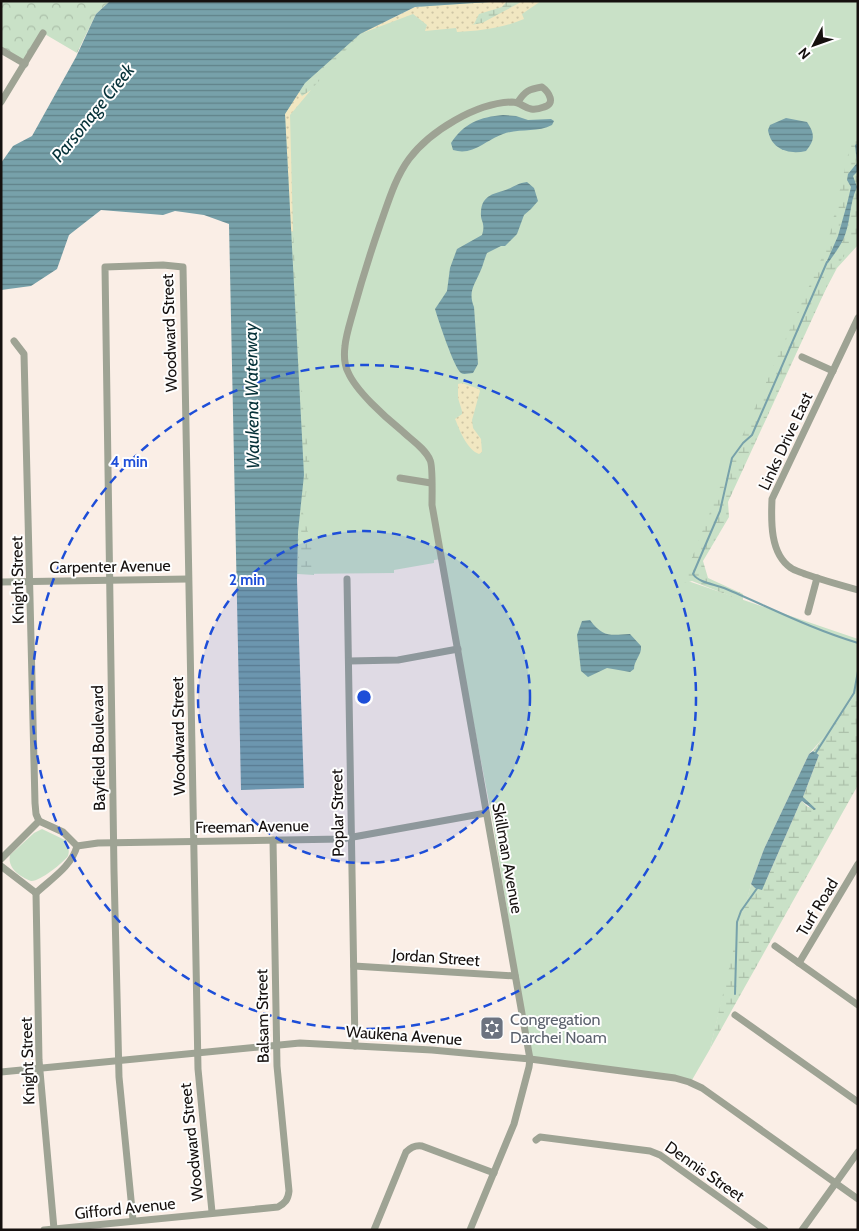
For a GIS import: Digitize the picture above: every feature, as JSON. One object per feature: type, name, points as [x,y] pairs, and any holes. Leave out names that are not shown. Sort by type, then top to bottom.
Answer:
[{"type":"street","points":[[1,102],[43,33]]},
{"type":"street","points":[[1,50],[25,64]]},
{"type":"street","name":"Skillman Avenue","points":[[470,1230],[514,1124],[530,1059],[432,505],[431,460],[427,454],[375,406],[352,379],[345,362],[345,345],[358,292],[384,213],[395,185],[408,161],[419,146],[436,133],[473,111],[498,104],[518,102]]},
{"type":"street","name":"Woodward Street","points":[[105,275],[105,267],[162,265],[183,267],[198,1069],[212,1212]]},
{"type":"street","name":"Bayfield Boulevard","points":[[105,275],[119,1077],[133,1220]]},
{"type":"street","name":"Links Drive East","points":[[858,318],[855,332],[832,371],[772,499],[771,520],[775,545],[779,554],[790,568],[858,590]]},
{"type":"street","name":"Knight Street","points":[[14,341],[24,354],[35,803],[39,821]]},
{"type":"street","points":[[802,357],[832,371]]},
{"type":"street","points":[[400,478],[431,483]]},
{"type":"street","points":[[808,612],[817,578]]},
{"type":"street","name":"Carpenter Avenue","points":[[1,582],[188,579]]},
{"type":"street","name":"Poplar Street","points":[[347,579],[355,1046]]},
{"type":"street","points":[[349,661],[398,660],[458,649]]},
{"type":"street","name":"Freeman Avenue","points":[[77,846],[114,842],[342,839],[486,813]]},
{"type":"street","points":[[1,859],[39,821],[63,832],[77,846],[74,856],[68,863],[36,893],[1,866]]},
{"type":"street","name":"Balsam Street","points":[[273,840],[276,1045],[289,1191]]},
{"type":"street","name":"Turf Road","points":[[799,963],[858,864]]},
{"type":"street","name":"Knight Street","points":[[36,893],[41,1092],[54,1229]]},
{"type":"street","points":[[775,946],[858,1005]]},
{"type":"street","name":"Jordan Street","points":[[354,966],[515,976]]},
{"type":"street","points":[[735,1015],[858,1102]]},
{"type":"street","name":"Waukena Avenue","points":[[1,1072],[300,1043],[432,1050],[530,1059],[675,1078],[702,1088],[858,1199]]},
{"type":"street","name":"Dennis Street","points":[[536,1140],[540,1137],[650,1151],[660,1155],[764,1230]]},
{"type":"street","points":[[374,1230],[406,1152],[410,1148],[422,1146],[494,1173]]},
{"type":"street","points":[[802,1230],[858,1152]]},
{"type":"street","name":"Gifford Avenue","points":[[44,1230],[278,1207],[285,1203],[289,1191]]},
{"type":"green space","points":[[1,1],[110,1],[96,14],[77,53],[43,33],[25,64],[1,50]]},
{"type":"green space","points":[[433,1],[858,1],[858,245],[837,268],[808,323],[685,580],[858,639],[858,691],[829,731],[809,754],[764,849],[751,884],[710,1049],[692,1080],[531,1058],[492,818],[442,559],[434,560],[434,563],[394,570],[394,573],[297,574],[280,113],[311,54]]},
{"type":"green space","points":[[507,1],[523,1],[482,23],[465,27],[474,24],[479,14],[501,7]]},
{"type":"green space","points":[[360,34],[311,90],[302,96],[299,92],[305,83]]},
{"type":"green space","points":[[858,130],[858,143],[855,145],[856,162],[851,170],[846,206],[836,240],[826,263],[839,246],[845,234],[857,187],[853,176],[858,171],[858,236],[835,269],[728,502],[729,517],[703,561],[708,578],[743,594],[743,601],[692,581],[685,583],[683,580],[724,477],[827,246],[853,133]]},
{"type":"green space","points":[[291,231],[293,232],[303,407],[310,468],[303,513],[312,548],[314,575],[298,574],[298,532],[304,475]]},
{"type":"green space","points":[[858,691],[858,785],[710,1049],[751,884],[755,888],[766,881],[800,803],[802,801],[808,807],[815,808],[808,804],[803,797],[819,755],[813,751]]},
{"type":"green space","points":[[42,829],[65,840],[69,854],[51,872],[31,881],[12,868],[10,855],[34,833]]},
{"type":"sand","points":[[507,1],[502,7],[479,14],[474,24],[471,25],[482,23],[523,1],[541,1],[522,14],[524,19],[508,25],[474,31],[457,32],[456,28],[425,31],[427,25],[413,14],[360,34],[415,7]]},
{"type":"sand","points":[[311,90],[290,115],[293,232],[291,231],[285,114],[299,92],[302,96]]},
{"type":"sand","points":[[462,383],[480,391],[472,420],[473,428],[481,439],[482,452],[479,454],[468,445],[455,419],[462,414],[458,398],[458,384]]},
{"type":"water","points":[[110,1],[504,1],[415,7],[360,34],[305,83],[285,114],[304,475],[298,532],[297,580],[304,788],[241,790],[229,224],[204,215],[175,211],[163,215],[101,210],[69,235],[57,269],[31,286],[1,290],[1,163],[13,146],[32,136],[76,57],[96,14]]},
{"type":"water","points":[[503,115],[516,116],[528,120],[551,119],[554,121],[552,125],[546,127],[503,134],[467,151],[453,150],[451,143],[461,130],[480,119]]},
{"type":"water","points":[[786,118],[807,122],[810,126],[813,137],[806,151],[787,151],[781,149],[773,142],[768,130],[770,125]]},
{"type":"water","points":[[858,143],[858,171],[853,176],[857,187],[847,227],[840,246],[828,263],[826,263],[838,236],[847,204],[851,187],[847,180],[848,174],[857,163],[855,145]]},
{"type":"water","points":[[527,182],[534,188],[538,201],[524,215],[517,234],[505,246],[487,253],[472,289],[478,364],[473,373],[462,374],[450,353],[435,309],[447,291],[450,268],[457,249],[482,235],[481,212],[484,202],[494,194]]},
{"type":"water","points":[[590,620],[603,633],[612,635],[630,634],[641,646],[634,669],[630,672],[607,668],[588,677],[581,671],[577,635],[582,621]]},
{"type":"water","points":[[813,751],[819,755],[803,797],[816,809],[814,810],[802,801],[800,803],[762,890],[755,888],[751,884],[764,849],[809,754]]},
{"type":"waterway","points":[[827,262],[752,435],[743,443],[732,458],[720,511],[693,574],[703,581],[858,643]]},
{"type":"waterway","points":[[815,754],[854,693],[858,671]]},
{"type":"waterway","points":[[735,994],[737,922],[741,911],[758,887]]},
{"type":"place","name":"Congregation Darchei Noam","points":[[492,1028]]},
{"type":"water label","name":"Parsonage Creek","points":[[93,113]]},
{"type":"water label","name":"Waukena Waterway","points":[[252,396]]}]
